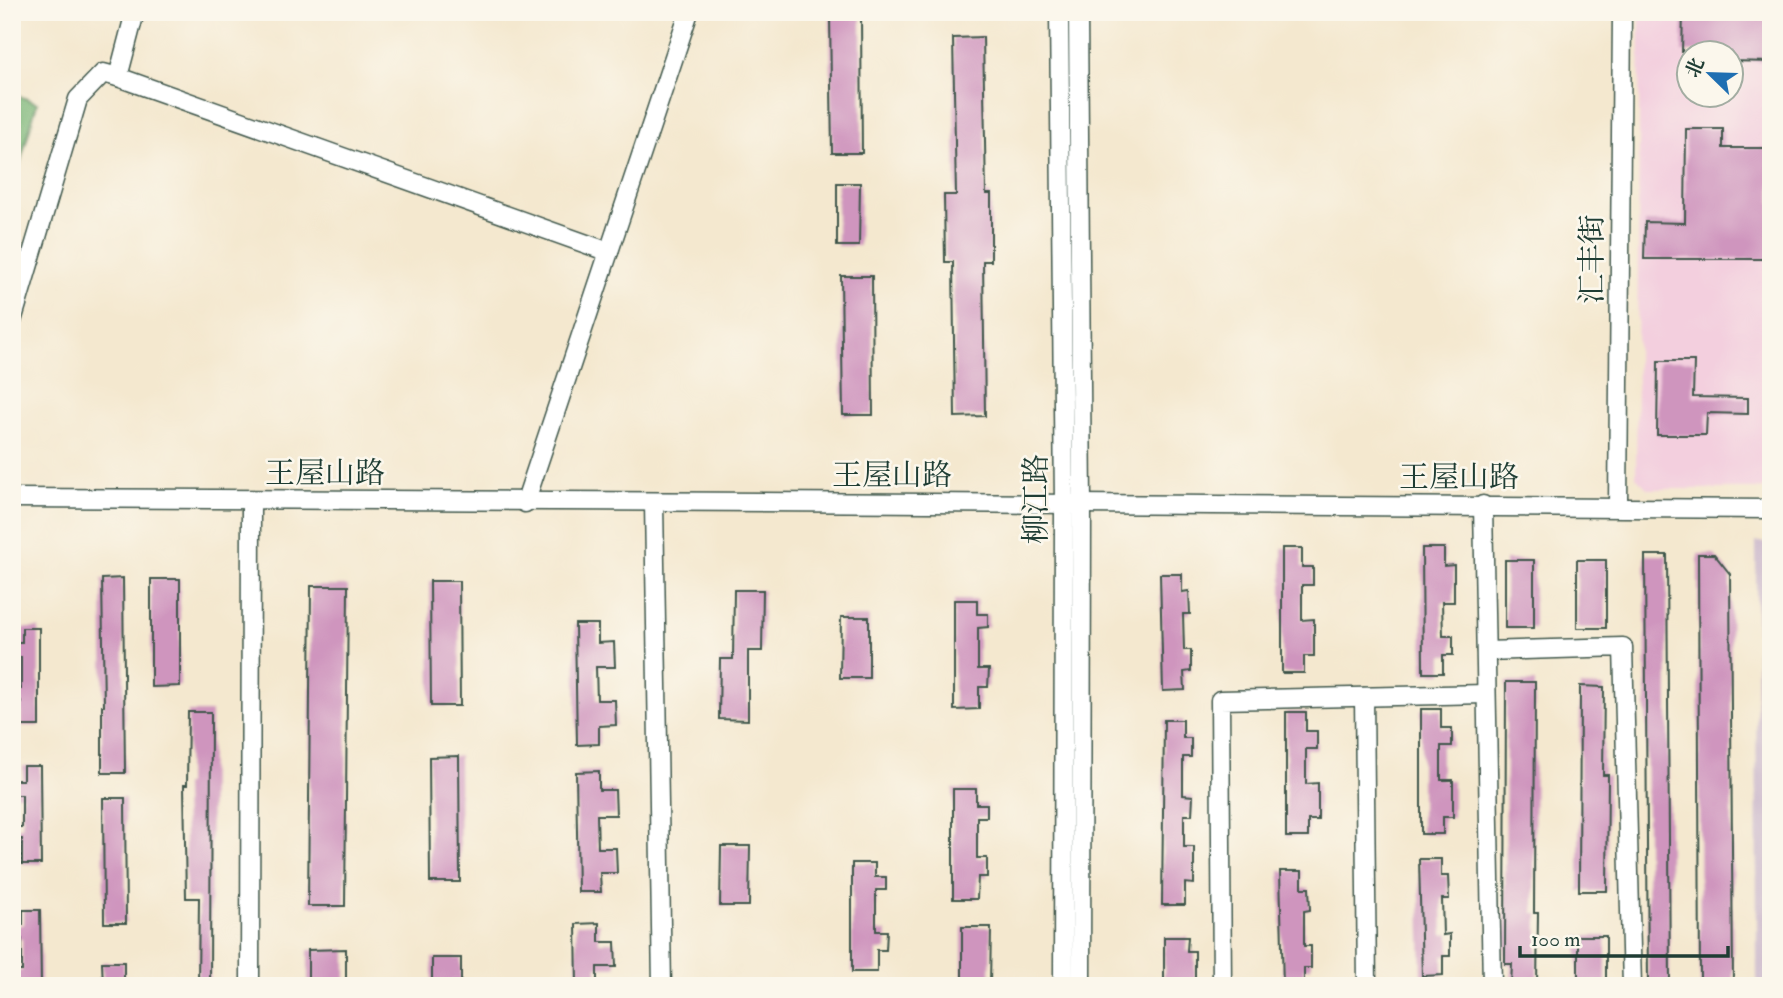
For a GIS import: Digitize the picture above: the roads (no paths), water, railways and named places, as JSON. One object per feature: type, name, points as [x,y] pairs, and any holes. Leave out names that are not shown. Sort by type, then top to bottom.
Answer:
[{"type":"street","points":[[118,77],[135,12]]},
{"type":"street","points":[[525,503],[689,12]]},
{"type":"street","name":"柳江路","points":[[1059,12],[1073,504],[1082,986]]},
{"type":"street","name":"柳江路","points":[[1063,986],[1073,504],[1078,12]]},
{"type":"street","name":"汇丰街","points":[[1618,507],[1622,12]]},
{"type":"street","points":[[12,321],[78,99],[103,73],[609,252]]},
{"type":"street","name":"王屋山路","points":[[12,498],[525,503],[1483,505],[1771,509]]},
{"type":"street","points":[[250,986],[251,501]]},
{"type":"street","points":[[654,503],[662,986]]},
{"type":"street","points":[[1483,505],[1492,986]]},
{"type":"street","points":[[1486,651],[1623,647],[1632,986]]},
{"type":"street","points":[[1222,986],[1220,701],[1486,694]]},
{"type":"street","points":[[1364,697],[1367,986]]}]
